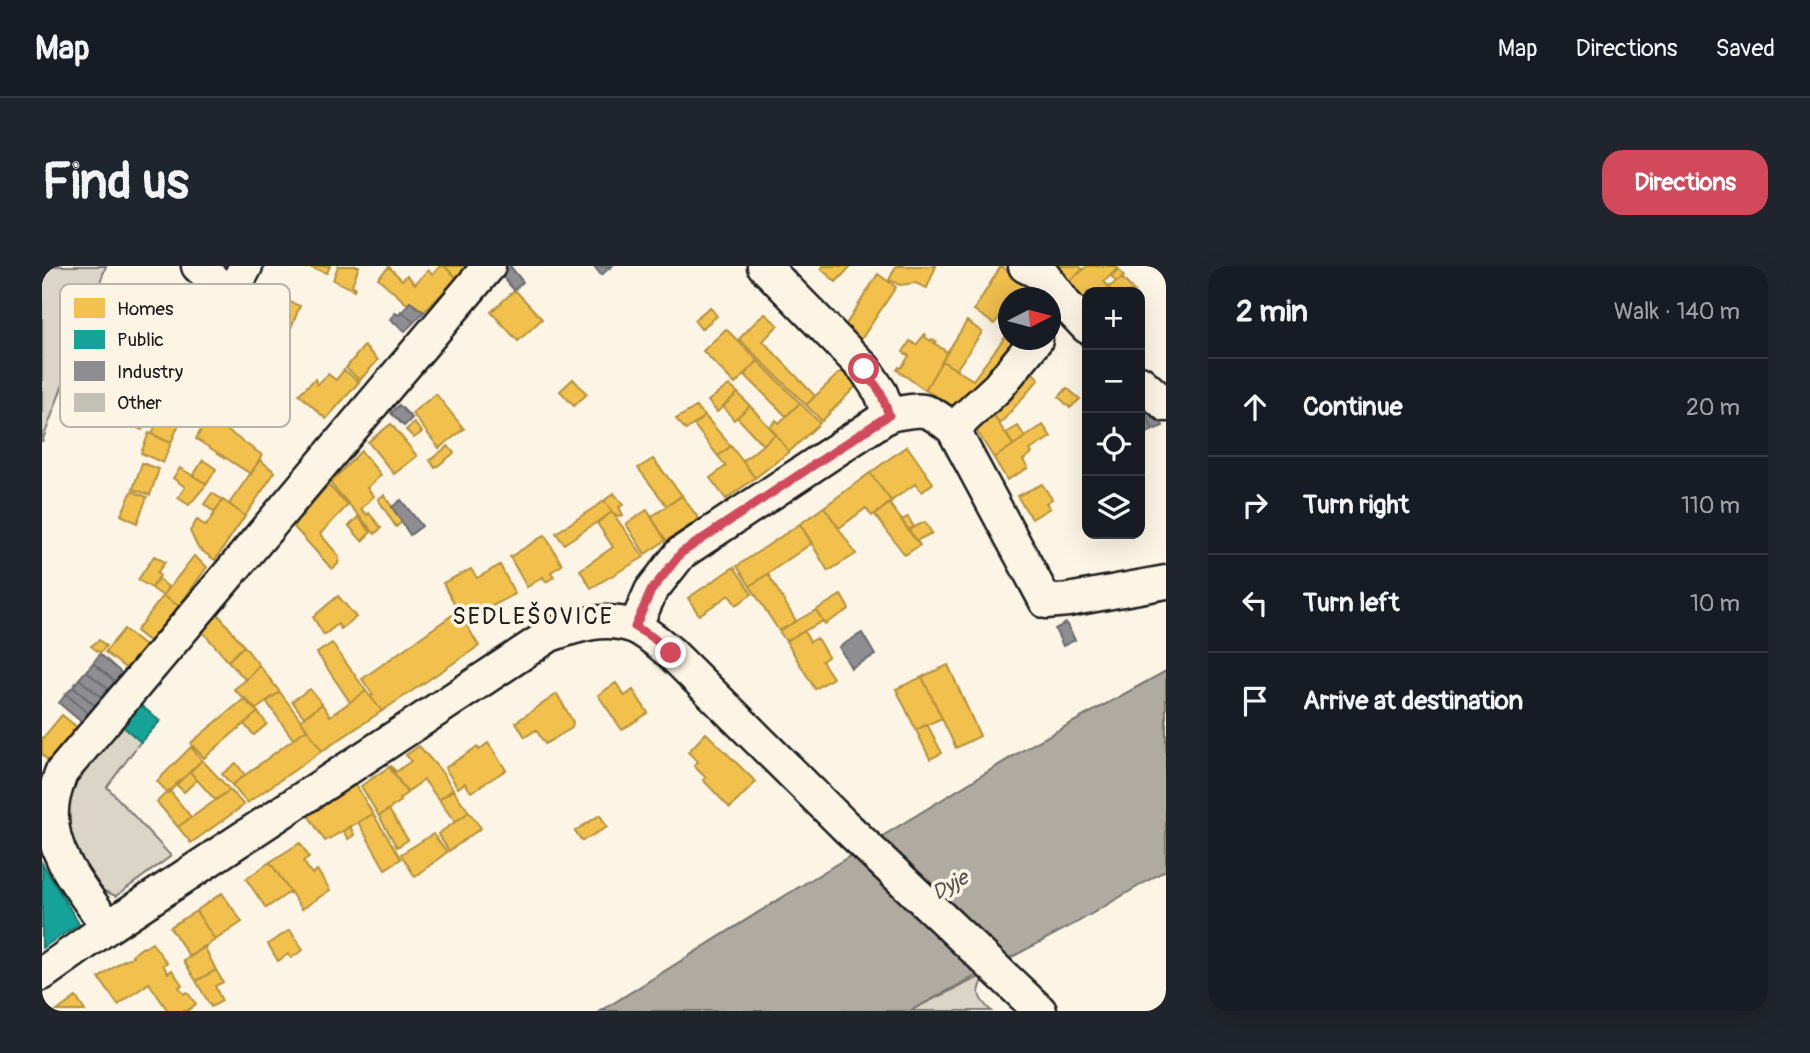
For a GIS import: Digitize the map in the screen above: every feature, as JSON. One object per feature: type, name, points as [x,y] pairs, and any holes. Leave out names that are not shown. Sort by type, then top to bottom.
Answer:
[{"type":"street","points":[[198,266],[218,284]]},
{"type":"street","points":[[237,284],[246,266]]},
{"type":"street","points":[[108,927],[62,860],[53,834],[54,793],[61,774],[489,266]]},
{"type":"street","points":[[764,266],[864,369],[881,393],[889,415]]},
{"type":"street","points":[[1025,266],[1043,275],[1048,287]]},
{"type":"street","points":[[1061,314],[1082,325]]},
{"type":"street","points":[[953,429],[998,387],[1028,350]]},
{"type":"street","points":[[1145,386],[1166,405]]},
{"type":"street","points":[[635,627],[651,591],[681,553],[889,415],[911,410],[932,412],[953,429],[1046,602],[1166,582]]},
{"type":"street","points":[[42,974],[108,927],[550,635],[582,624],[607,621],[635,627],[671,653],[844,825],[1040,1011]]},
{"type":"shaded area","points":[[42,266],[106,266],[99,284],[60,284],[60,392],[42,442]]},
{"type":"shaded area","points":[[119,723],[141,741],[107,787],[171,856],[116,896],[97,888],[62,838],[68,780]]},
{"type":"shaded area","points":[[986,974],[979,994],[982,1002],[991,1011],[908,1011]]},
{"type":"water","name":"Dyje","points":[[1166,671],[1166,870],[1076,923],[910,1011],[601,1011],[1033,744]]},
{"type":"building: Homes","points":[[306,266],[330,266],[327,273]]},
{"type":"building: Homes","points":[[338,266],[359,266],[352,285],[354,290],[333,280]]},
{"type":"building: Homes","points":[[440,266],[444,266],[457,278],[424,312],[410,302],[408,305],[378,278],[389,267],[402,280],[407,275],[415,284],[428,270],[433,274]]},
{"type":"building: Homes","points":[[444,266],[468,266],[457,278]]},
{"type":"building: Homes","points":[[822,266],[851,266],[836,282],[821,269]]},
{"type":"building: Homes","points":[[896,266],[936,266],[927,288],[915,283],[900,285],[889,280]]},
{"type":"building: Homes","points":[[1001,266],[1029,285],[998,287],[998,319],[994,324],[974,310]]},
{"type":"building: Homes","points":[[1050,266],[1079,266],[1083,270],[1068,282]]},
{"type":"building: Homes","points":[[1087,266],[1114,266],[1118,270],[1104,281],[1108,287],[1082,287],[1082,299],[1068,282]]},
{"type":"building: Homes","points":[[1118,268],[1124,277],[1116,282],[1111,275]]},
{"type":"building: Homes","points":[[878,274],[896,287],[860,341],[843,329]]},
{"type":"building: Homes","points":[[1122,278],[1130,287],[1109,287]]},
{"type":"building: Homes","points":[[515,290],[542,319],[518,341],[491,312]]},
{"type":"building: Homes","points":[[290,302],[300,306],[290,330]]},
{"type":"building: Homes","points":[[710,307],[717,316],[701,329],[694,320]]},
{"type":"building: Homes","points":[[764,313],[778,325],[763,341],[815,396],[806,405],[739,339]]},
{"type":"building: Homes","points":[[967,321],[982,332],[956,370],[942,361]]},
{"type":"building: Homes","points":[[726,329],[758,361],[735,384],[703,351]]},
{"type":"building: Homes","points":[[925,334],[925,337],[936,341],[934,343],[947,352],[949,349],[925,390],[897,370],[909,356],[903,352],[910,341],[916,345]]},
{"type":"building: Homes","points":[[364,346],[378,360],[360,380],[346,368]]},
{"type":"building: Homes","points":[[998,346],[998,350],[1010,350],[964,412],[925,390],[942,361],[973,380]]},
{"type":"building: Homes","points":[[758,361],[800,403],[786,416],[744,374]]},
{"type":"building: Homes","points":[[1025,365],[1039,379],[1000,424],[988,407]]},
{"type":"building: Homes","points":[[344,370],[359,382],[326,419],[299,394],[315,379],[317,385],[328,374],[336,380]]},
{"type":"building: Homes","points":[[841,371],[857,385],[822,421],[806,405]]},
{"type":"building: Homes","points":[[573,379],[587,394],[574,406],[560,391]]},
{"type":"building: Homes","points":[[729,385],[738,393],[717,412],[708,401]]},
{"type":"building: Homes","points":[[1067,388],[1080,399],[1070,408],[1059,397]]},
{"type":"building: Homes","points":[[738,393],[750,406],[734,420],[723,406]]},
{"type":"building: Homes","points":[[436,394],[464,429],[439,448],[412,413]]},
{"type":"building: Homes","points":[[800,403],[820,423],[789,452],[770,427],[776,420],[779,423]]},
{"type":"building: Homes","points":[[750,406],[776,434],[763,445],[737,417]]},
{"type":"building: Homes","points":[[696,407],[705,416],[686,430],[676,419]]},
{"type":"building: Homes","points":[[988,407],[1013,445],[994,458],[971,422]]},
{"type":"building: Homes","points":[[705,416],[731,446],[718,456],[694,425]]},
{"type":"building: Homes","points":[[414,423],[422,432],[414,438],[406,430]]},
{"type":"building: Homes","points":[[391,424],[417,456],[394,474],[368,442]]},
{"type":"building: Homes","points":[[1043,425],[1051,437],[1030,450],[1032,453],[1023,460],[1028,468],[1007,480],[994,458]]},
{"type":"building: Homes","points":[[1018,426],[1025,437],[1013,445],[1006,433]]},
{"type":"building: Homes","points":[[155,427],[178,427],[171,443],[152,434]]},
{"type":"building: Homes","points":[[203,427],[222,427],[262,455],[251,474],[196,439]]},
{"type":"building: Homes","points":[[149,433],[171,443],[163,463],[141,453]]},
{"type":"building: Homes","points":[[776,434],[789,452],[755,478],[743,461]]},
{"type":"building: Homes","points":[[448,446],[454,453],[435,468],[430,460]]},
{"type":"building: Homes","points":[[731,446],[755,478],[726,499],[710,478],[726,466],[718,456]]},
{"type":"building: Homes","points":[[907,446],[933,483],[922,492],[915,484],[891,501],[870,473]]},
{"type":"building: Homes","points":[[361,451],[381,475],[367,488],[374,496],[361,509],[367,515],[369,513],[381,528],[375,534],[330,483]]},
{"type":"building: Homes","points":[[653,459],[682,495],[667,506],[638,468]]},
{"type":"building: Homes","points":[[203,460],[216,469],[207,484],[193,476]]},
{"type":"building: Homes","points":[[260,460],[275,472],[245,516],[229,504]]},
{"type":"building: Homes","points":[[142,463],[159,469],[150,495],[133,489]]},
{"type":"building: Homes","points":[[180,468],[207,484],[189,505],[178,498],[185,487],[173,478]]},
{"type":"building: Homes","points":[[870,473],[892,502],[872,516],[866,508],[839,528],[824,507]]},
{"type":"building: Homes","points":[[1042,484],[1052,499],[1046,503],[1050,508],[1032,519],[1017,496]]},
{"type":"building: Homes","points":[[328,485],[348,505],[320,534],[339,556],[338,564],[332,569],[293,526]]},
{"type":"building: Homes","points":[[132,491],[147,497],[137,523],[121,515]]},
{"type":"building: Homes","points":[[212,493],[223,500],[214,512],[204,504]]},
{"type":"building: Homes","points":[[614,493],[623,505],[619,507],[623,515],[618,516],[612,512],[604,501]]},
{"type":"building: Homes","points":[[384,495],[402,522],[396,527],[378,499]]},
{"type":"building: Homes","points":[[682,496],[699,519],[666,541],[651,517]]},
{"type":"building: Homes","points":[[223,500],[245,516],[215,560],[198,548],[190,531],[197,520],[206,526]]},
{"type":"building: Homes","points":[[604,501],[612,512],[564,544],[556,533]]},
{"type":"building: Homes","points":[[889,503],[920,545],[905,555],[875,515]]},
{"type":"building: Homes","points":[[824,507],[856,554],[828,571],[800,524]]},
{"type":"building: Homes","points":[[647,510],[666,540],[645,554],[626,524]]},
{"type":"building: Homes","points":[[612,512],[644,557],[591,588],[580,570],[613,547],[597,523]]},
{"type":"building: Homes","points":[[358,517],[371,532],[362,541],[349,526]]},
{"type":"building: Homes","points":[[908,517],[914,527],[908,530],[901,520]]},
{"type":"building: Homes","points":[[925,522],[932,533],[916,541],[908,530]]},
{"type":"building: Homes","points":[[800,524],[812,543],[750,586],[737,566]]},
{"type":"building: Homes","points":[[545,535],[562,565],[551,572],[554,577],[546,582],[543,577],[527,587],[510,557]]},
{"type":"building: Homes","points":[[154,556],[165,562],[157,573],[160,576],[152,588],[138,580]]},
{"type":"building: Homes","points":[[194,556],[207,567],[179,606],[163,596]]},
{"type":"building: Homes","points":[[500,565],[515,594],[464,621],[443,583],[471,569],[477,578]]},
{"type":"building: Homes","points":[[734,567],[752,594],[736,605],[729,595],[699,615],[688,598]]},
{"type":"building: Homes","points":[[768,574],[796,621],[779,631],[750,586]]},
{"type":"building: Homes","points":[[158,578],[168,587],[163,596],[152,588]]},
{"type":"building: Homes","points":[[841,595],[849,609],[825,624],[816,610]]},
{"type":"building: Homes","points":[[163,596],[179,606],[150,642],[136,631]]},
{"type":"building: Homes","points":[[338,596],[356,617],[341,629],[338,624],[324,635],[313,617]]},
{"type":"building: Homes","points":[[816,610],[823,621],[786,641],[779,631]]},
{"type":"building: Homes","points":[[458,611],[479,646],[382,711],[370,696],[373,695],[362,679]]},
{"type":"building: Homes","points":[[217,613],[244,646],[228,661],[201,630]]},
{"type":"building: Homes","points":[[124,629],[146,647],[128,670],[105,652]]},
{"type":"building: Homes","points":[[804,631],[810,642],[817,638],[828,657],[822,661],[833,678],[815,689],[786,641]]},
{"type":"building: Homes","points":[[99,640],[106,646],[100,653],[91,646]]},
{"type":"building: Homes","points":[[332,643],[366,691],[350,702],[317,653]]},
{"type":"building: Homes","points":[[244,646],[259,665],[246,680],[228,661]]},
{"type":"building: Homes","points":[[259,665],[280,692],[255,710],[234,689]]},
{"type":"building: Homes","points":[[948,665],[980,736],[956,748],[922,677]]},
{"type":"building: Homes","points":[[922,677],[942,718],[916,730],[896,689]]},
{"type":"building: Homes","points":[[616,683],[625,696],[633,690],[648,713],[622,730],[598,695]]},
{"type":"building: Homes","points":[[310,689],[322,704],[304,717],[292,701]]},
{"type":"building: Homes","points":[[366,691],[382,711],[322,751],[301,720],[322,704],[330,716]]},
{"type":"building: Homes","points":[[280,692],[307,729],[293,739],[266,701]]},
{"type":"building: Homes","points":[[557,694],[573,722],[572,728],[545,744],[536,730],[525,737],[516,722]]},
{"type":"building: Homes","points":[[245,698],[258,712],[204,758],[192,742]]},
{"type":"building: Homes","points":[[258,712],[267,724],[254,735],[244,724]]},
{"type":"building: Homes","points":[[62,715],[83,732],[53,767],[42,754],[42,739]]},
{"type":"building: Homes","points":[[927,724],[942,753],[930,759],[916,730]]},
{"type":"building: Homes","points":[[307,729],[322,751],[247,803],[232,785]]},
{"type":"building: Homes","points":[[706,733],[756,782],[730,808],[703,780],[706,778],[694,766],[698,762],[688,752]]},
{"type":"building: Homes","points":[[488,743],[506,770],[471,792],[465,783],[458,788],[445,768]]},
{"type":"building: Homes","points":[[419,746],[453,789],[439,800],[424,780],[407,792],[390,767],[396,772],[411,761],[406,755]]},
{"type":"building: Homes","points":[[191,747],[202,760],[168,793],[157,781]]},
{"type":"building: Homes","points":[[202,760],[230,790],[215,800],[190,772]]},
{"type":"building: Homes","points":[[236,763],[245,775],[232,785],[222,774]]},
{"type":"building: Homes","points":[[389,767],[407,793],[399,799],[401,801],[379,816],[361,786]]},
{"type":"building: Homes","points":[[190,772],[197,780],[184,792],[176,784]]},
{"type":"building: Homes","points":[[356,785],[373,814],[325,841],[308,815]]},
{"type":"building: Homes","points":[[169,790],[191,817],[178,827],[157,802]]},
{"type":"building: Homes","points":[[230,790],[244,805],[191,843],[178,827]]},
{"type":"building: Homes","points":[[453,790],[469,812],[455,822],[439,800]]},
{"type":"building: Homes","points":[[389,810],[408,840],[397,847],[379,816]]},
{"type":"building: Homes","points":[[469,812],[481,828],[449,851],[438,834]]},
{"type":"building: Homes","points":[[373,814],[401,859],[385,869],[358,822]]},
{"type":"building: Homes","points":[[600,815],[607,827],[582,841],[575,831]]},
{"type":"building: Homes","points":[[350,826],[354,835],[348,839],[343,831]]},
{"type":"building: Homes","points":[[433,834],[447,852],[415,877],[401,854]]},
{"type":"building: Homes","points":[[300,843],[309,857],[303,861],[312,874],[317,870],[330,890],[302,909],[270,862]]},
{"type":"building: Homes","points":[[270,862],[290,892],[266,908],[246,879]]},
{"type":"building: Homes","points":[[222,893],[242,922],[215,940],[196,911]]},
{"type":"building: Homes","points":[[196,911],[215,940],[190,957],[170,927]]},
{"type":"building: Homes","points":[[290,930],[303,950],[291,958],[288,954],[278,961],[268,944]]},
{"type":"building: Homes","points":[[152,943],[167,963],[163,965],[168,973],[172,970],[182,985],[179,987],[184,994],[187,992],[196,1004],[187,1011],[168,1011],[149,983],[118,1005],[99,978]]},
{"type":"building: Homes","points":[[204,946],[216,970],[196,981],[184,961]]},
{"type":"building: Homes","points":[[216,970],[223,982],[215,986],[222,1001],[211,1007],[196,981]]},
{"type":"building: Homes","points":[[76,997],[85,1011],[57,1011]]},
{"type":"building: Public","points":[[137,702],[160,721],[141,742],[119,723]]},
{"type":"building: Public","points":[[42,863],[79,924],[42,948]]},
{"type":"building: Industry","points":[[510,266],[523,282],[514,290],[502,276]]},
{"type":"building: Industry","points":[[594,266],[612,266],[601,275]]},
{"type":"building: Industry","points":[[410,302],[424,312],[414,322],[402,312]]},
{"type":"building: Industry","points":[[401,311],[414,322],[405,331],[390,319]]},
{"type":"building: Industry","points":[[399,405],[412,418],[404,426],[391,413]]},
{"type":"building: Industry","points":[[1156,409],[1163,426],[1153,430],[1146,413]]},
{"type":"building: Industry","points":[[1145,414],[1153,430],[1145,434]]},
{"type":"building: Industry","points":[[401,500],[422,526],[410,535],[392,507]]},
{"type":"building: Industry","points":[[1066,623],[1075,640],[1063,646],[1055,629]]},
{"type":"building: Industry","points":[[862,633],[875,655],[851,668],[839,647]]},
{"type":"building: Industry","points":[[100,654],[125,676],[118,684],[93,663]]},
{"type":"building: Industry","points":[[93,663],[118,684],[112,692],[86,671]]},
{"type":"building: Industry","points":[[86,671],[112,692],[105,700],[79,679]]},
{"type":"building: Industry","points":[[79,679],[105,700],[98,708],[73,687]]},
{"type":"building: Industry","points":[[73,687],[98,708],[91,716],[66,694]]},
{"type":"building: Industry","points":[[66,694],[91,716],[84,724],[59,703]]},
{"type":"district","name":"SEDLEŠOVICE","points":[[533,616]]},
{"type":"route","points":[[671,653],[635,627],[651,591],[681,553],[889,415],[881,393],[864,369]]}]
